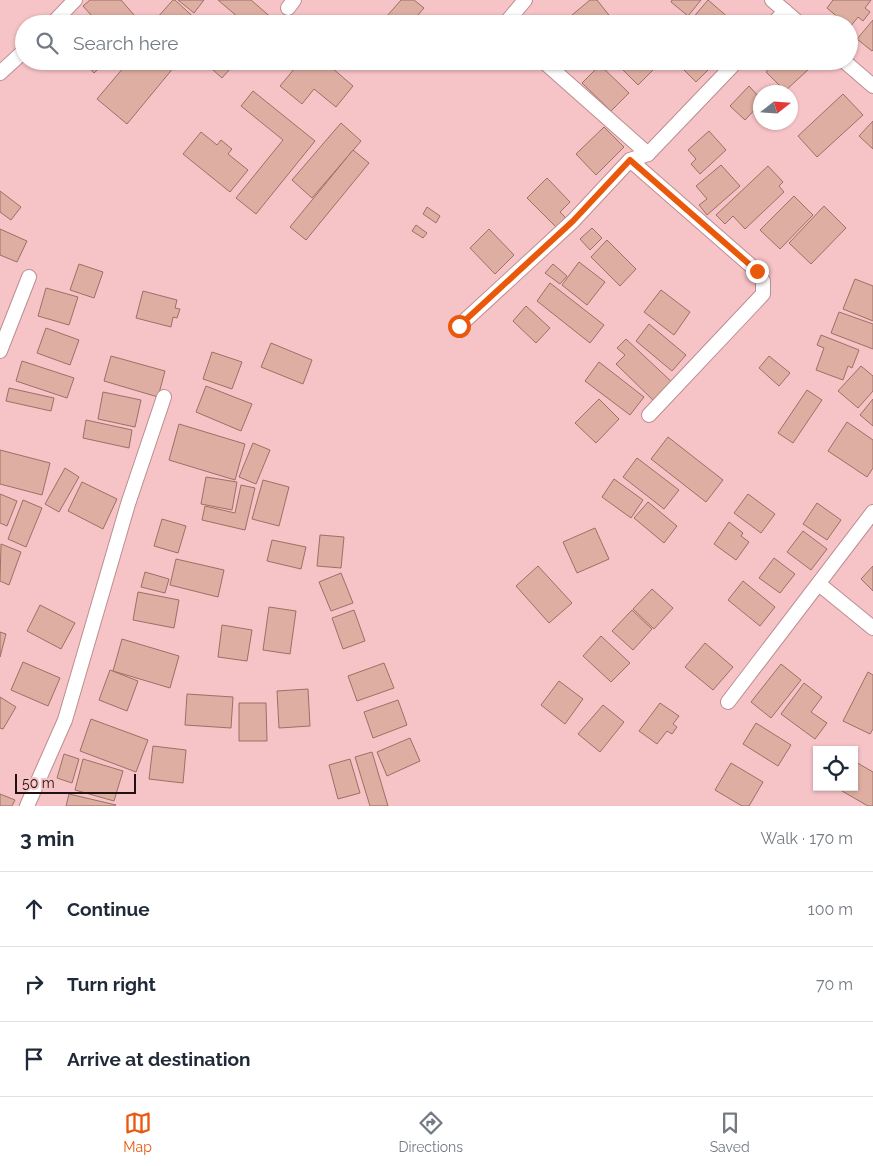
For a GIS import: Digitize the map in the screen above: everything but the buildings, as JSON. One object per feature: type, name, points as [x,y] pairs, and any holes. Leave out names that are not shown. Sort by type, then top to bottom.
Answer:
[{"type":"street","points":[[61,15],[75,0]]},
{"type":"street","points":[[512,15],[526,0]]},
{"type":"street","points":[[772,0],[790,15]]},
{"type":"street","points":[[781,15],[785,11]]},
{"type":"street","points":[[0,73],[15,59]]},
{"type":"street","points":[[553,70],[648,154]]},
{"type":"street","points":[[459,326],[573,221],[630,160],[648,154],[728,70]]},
{"type":"street","points":[[854,70],[873,86]]},
{"type":"street","points":[[630,160],[757,271],[763,281],[763,294],[649,415]]},
{"type":"street","points":[[0,351],[29,276]]},
{"type":"street","points":[[27,806],[65,720],[128,504],[164,397]]},
{"type":"street","points":[[728,702],[873,512]]},
{"type":"street","points":[[819,584],[873,628]]},
{"type":"route","points":[[459,326],[573,221],[630,160],[757,271]]}]
